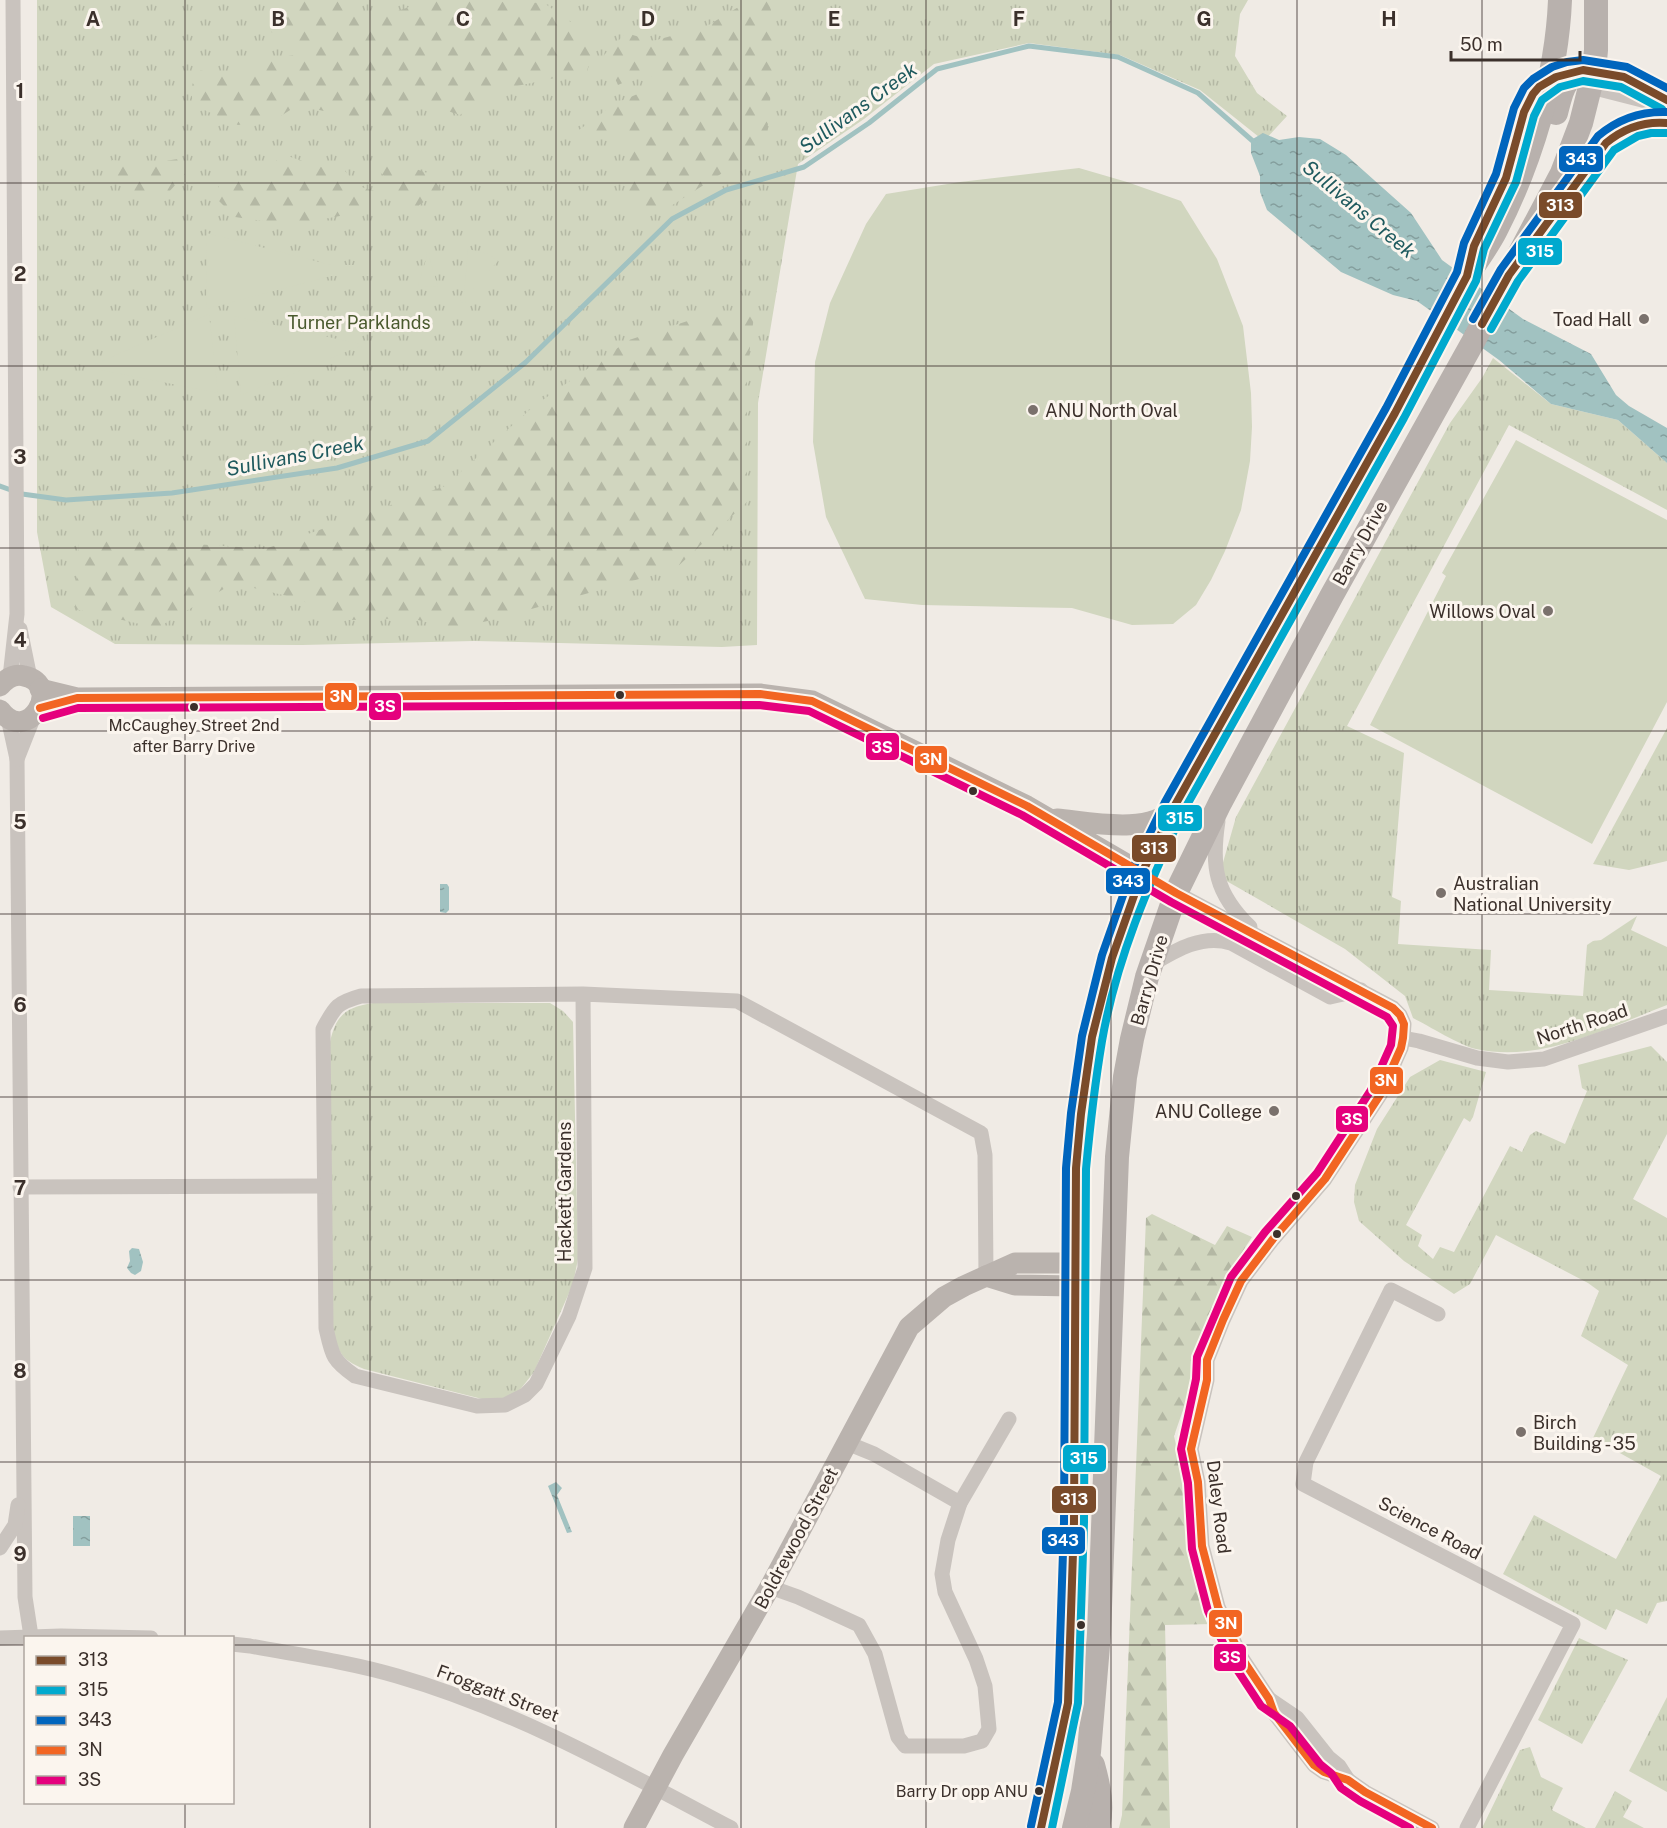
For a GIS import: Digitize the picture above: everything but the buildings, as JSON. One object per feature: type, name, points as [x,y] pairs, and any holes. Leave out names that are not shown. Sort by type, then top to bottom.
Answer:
[{"type":"main road","name":"Barry Drive","points":[[1074,1828],[1089,1752],[1099,1634],[1117,1157],[1125,1077],[1151,965],[1176,893],[1220,803],[1338,584],[1473,342],[1570,153],[1584,116],[1584,76],[1596,50],[1596,0]]},
{"type":"main road","points":[[1467,276],[1474,246],[1506,178],[1527,105],[1537,89],[1550,80],[1584,76],[1564,42],[1560,2]]},
{"type":"main road","points":[[1550,80],[1558,33],[1560,2]]},
{"type":"main road","name":"Barry Drive","points":[[1041,1828],[1068,1703],[1074,1522],[1074,1274],[1078,1144],[1092,1037],[1112,958],[1142,873],[1174,807],[1395,413],[1467,276],[1502,232],[1526,195],[1545,149],[1564,85],[1570,78],[1584,76]]},
{"type":"main road","points":[[1142,873],[1176,893]]},
{"type":"main road","points":[[1074,1274],[1112,1272]]},
{"type":"main road","points":[[1089,1752],[1098,1784],[1101,1815],[1098,1828]]},
{"type":"street","points":[[13,0],[17,614],[26,692],[17,759],[25,1598],[31,1636],[126,1636]]},
{"type":"street","points":[[1584,76],[1624,77],[1667,100]]},
{"type":"street","points":[[1584,76],[1667,110]]},
{"type":"street","points":[[1504,284],[1606,143],[1625,130],[1637,126],[1667,123]]},
{"type":"street","points":[[26,692],[77,698],[760,694],[813,701],[1050,819],[1142,873]]},
{"type":"street","points":[[4,714],[21,721],[26,692]]},
{"type":"street","points":[[4,714],[17,759]]},
{"type":"street","points":[[1220,803],[1214,846],[1216,874],[1234,909],[1262,938]]},
{"type":"street","points":[[1050,819],[1140,824],[1164,817],[1174,807]]},
{"type":"street","points":[[1176,893],[1393,1008],[1400,1015],[1404,1024],[1403,1038]]},
{"type":"street","points":[[1151,965],[1188,945],[1203,941],[1223,940],[1330,997],[1360,990]]},
{"type":"street","name":"Hackett Gardens","points":[[583,994],[585,1268],[569,1316],[536,1384],[525,1395],[505,1405],[477,1406],[356,1376],[339,1365],[331,1352],[326,1328],[323,1029],[332,1012],[342,1002],[361,996],[583,994],[737,1001],[981,1133],[985,1155],[986,1276]]},
{"type":"street","name":"North Road","points":[[1403,1038],[1477,1058],[1508,1062],[1544,1059],[1667,1016]]},
{"type":"street","name":"Daley Road","points":[[1403,1038],[1401,1048],[1380,1095],[1325,1179],[1273,1239],[1241,1281],[1222,1320],[1208,1360],[1207,1380],[1191,1449],[1198,1482],[1202,1546],[1218,1607],[1241,1657],[1269,1699],[1297,1718],[1328,1757],[1339,1766],[1348,1780],[1365,1792],[1432,1828]]},
{"type":"street","points":[[20,1186],[324,1186]]},
{"type":"street","name":"Boldrewood Street","points":[[634,1828],[770,1587],[909,1327],[944,1297],[1015,1263],[1074,1274]]},
{"type":"street","name":"Science Road","points":[[1438,1314],[1391,1290],[1306,1462],[1303,1484],[1573,1624],[1467,1828]]},
{"type":"street","points":[[770,1587],[859,1625],[875,1654],[897,1737],[904,1746],[964,1746],[982,1742],[989,1729],[985,1686],[976,1659],[945,1592],[942,1574],[948,1539],[960,1503],[1009,1419]]},
{"type":"street","points":[[847,1443],[874,1454],[960,1503]]},
{"type":"street","points":[[0,1548],[15,1525],[25,1452]]},
{"type":"street","points":[[0,1638],[24,1636]]},
{"type":"street","name":"Froggatt Street","points":[[234,1644],[396,1676],[475,1703],[554,1736],[731,1828]]},
{"type":"green space","name":"Turner Parklands","points":[[37,0],[1248,0],[1240,14],[1235,56],[1257,93],[1287,116],[1264,141],[1200,90],[1120,55],[1029,43],[934,64],[864,119],[798,164],[758,403],[757,645],[722,647],[474,641],[302,645],[115,644],[51,607],[37,532]]},
{"type":"green space","points":[[289,0],[337,0],[345,13],[368,21],[430,0],[544,3],[596,40],[587,71],[499,90],[460,115],[417,101],[401,120],[345,116],[298,105],[276,119],[238,125],[193,105],[191,89],[197,70],[235,76],[266,59],[303,54],[267,29]]},
{"type":"green space","points":[[750,0],[769,0],[776,36],[766,145],[660,213],[626,207],[631,136],[572,135],[616,103],[664,83],[645,73],[618,85],[604,55],[626,33],[653,41],[707,26]]},
{"type":"green space","points":[[282,154],[317,166],[345,171],[358,186],[384,194],[345,215],[292,225],[235,217],[216,198],[220,181],[263,176]]},
{"type":"green space","points":[[382,157],[430,174],[441,190],[412,210],[395,200],[392,183],[374,167]]},
{"type":"green space","points":[[178,159],[185,174],[168,193],[139,198],[112,179],[111,160],[144,164]]},
{"type":"green space","name":"ANU North Oval","points":[[1079,168],[1181,201],[1217,259],[1243,326],[1251,393],[1250,461],[1241,510],[1211,580],[1196,605],[1173,624],[1132,625],[1072,608],[922,605],[865,599],[826,517],[813,442],[815,362],[830,303],[866,224],[886,194],[960,182]]},
{"type":"green space","points":[[207,233],[331,265],[382,265],[382,276],[331,276],[206,309]]},
{"type":"green space","points":[[468,249],[488,254],[498,261],[465,298],[466,302],[462,303],[460,300],[464,297]]},
{"type":"green space","points":[[426,251],[430,253],[438,287],[418,286],[427,256]]},
{"type":"green space","points":[[209,314],[218,393],[91,368],[86,369],[87,365],[91,366]]},
{"type":"green space","points":[[234,316],[360,344],[363,341],[366,345],[241,395]]},
{"type":"green space","points":[[703,316],[754,316],[747,371],[747,502],[675,569],[492,620],[451,629],[411,618],[349,620],[295,598],[234,583],[157,628],[75,609],[79,536],[265,549],[445,486],[534,406],[629,340]]},
{"type":"green space","points":[[1493,358],[1551,404],[1618,420],[1667,463],[1667,510],[1509,425],[1347,726],[1404,753],[1392,897],[1401,901],[1398,944],[1491,950],[1489,990],[1583,996],[1587,945],[1593,941],[1601,940],[1637,916],[1631,930],[1667,947],[1667,1005],[1574,1041],[1525,1051],[1501,1052],[1470,1047],[1413,1018],[1405,996],[1345,949],[1223,879],[1222,866],[1236,817],[1450,423],[1482,378]]},
{"type":"green space","name":"Willows Oval","points":[[1516,440],[1667,520],[1667,702],[1592,844],[1370,725],[1446,576],[1442,573]]},
{"type":"green space","points":[[1667,728],[1667,861],[1629,870],[1593,864]]},
{"type":"green space","points":[[373,1003],[550,1003],[563,1011],[573,1022],[578,1259],[573,1284],[534,1372],[519,1391],[501,1399],[486,1400],[364,1369],[349,1361],[341,1353],[336,1343],[331,1327],[330,1042],[335,1025],[344,1014],[356,1007]]},
{"type":"green space","points":[[1651,1046],[1667,1062],[1667,1134],[1633,1199],[1667,1218],[1667,1601],[1657,1603],[1647,1624],[1616,1609],[1606,1630],[1503,1574],[1534,1515],[1616,1559],[1661,1476],[1593,1438],[1628,1365],[1581,1336],[1599,1291],[1496,1235],[1470,1284],[1454,1294],[1404,1261],[1359,1221],[1354,1202],[1355,1185],[1377,1129],[1410,1077],[1440,1060],[1486,1072],[1473,1117],[1470,1122],[1464,1118],[1406,1225],[1422,1235],[1418,1246],[1433,1259],[1440,1247],[1454,1252],[1510,1146],[1522,1152],[1530,1135],[1536,1131],[1565,1144],[1587,1091],[1582,1088],[1578,1065]]},
{"type":"green space","points":[[1152,1214],[1215,1245],[1227,1226],[1252,1237],[1229,1272],[1207,1323],[1197,1356],[1192,1384],[1174,1436],[1184,1481],[1190,1545],[1200,1589],[1214,1624],[1165,1625],[1170,1828],[1119,1828],[1122,1815],[1146,1218]]},
{"type":"green space","points":[[1579,1638],[1628,1660],[1582,1744],[1538,1720]]},
{"type":"green space","points":[[1667,1697],[1667,1792],[1629,1771]]},
{"type":"green space","points":[[1530,1747],[1541,1777],[1563,1788],[1552,1810],[1586,1828],[1482,1828],[1520,1750]]},
{"type":"green space","points":[[1615,1791],[1632,1801],[1623,1817],[1644,1828],[1595,1828]]},
{"type":"water","points":[[1263,133],[1279,140],[1299,137],[1320,139],[1346,155],[1411,213],[1442,260],[1523,319],[1591,354],[1616,395],[1629,406],[1667,428],[1667,463],[1618,420],[1551,404],[1499,360],[1417,301],[1393,295],[1341,272],[1267,210],[1260,192],[1260,176],[1251,153],[1251,140]]},
{"type":"water","points":[[440,884],[447,884],[449,887],[449,910],[446,913],[440,912]]},
{"type":"water","points":[[132,1248],[139,1249],[143,1262],[141,1271],[135,1275],[127,1268],[130,1261],[129,1251]]},
{"type":"water","points":[[556,1482],[562,1488],[557,1495],[572,1532],[567,1533],[548,1486]]},
{"type":"water","points":[[73,1516],[90,1516],[90,1546],[73,1546]]},
{"type":"waterway","name":"Sullivans Creek","points":[[0,486],[22,494],[66,500],[172,493],[337,468],[428,441],[526,362],[672,219],[726,190],[804,167],[869,123],[937,69],[1029,46],[1118,57],[1198,93],[1255,143]]},
{"type":"transit line","name":"343","points":[[1031,1826],[1058,1702],[1064,1522],[1066,1168],[1071,1113],[1082,1036],[1102,955],[1132,870],[1165,802],[1386,408],[1457,272],[1464,243],[1496,174],[1514,108],[1524,88],[1533,79],[1552,67],[1583,60],[1627,67],[1667,88]]},
{"type":"transit line","name":"313","points":[[1041,1828],[1068,1703],[1074,1522],[1076,1168],[1081,1114],[1092,1037],[1112,958],[1142,873],[1174,807],[1395,413],[1467,276],[1474,246],[1506,178],[1524,112],[1533,94],[1539,87],[1556,77],[1583,70],[1624,77],[1667,100]]},
{"type":"transit line","name":"315","points":[[1052,1828],[1078,1703],[1084,1522],[1086,1169],[1102,1041],[1116,982],[1135,924],[1183,812],[1404,418],[1476,281],[1484,249],[1516,182],[1534,116],[1542,100],[1560,87],[1583,81],[1621,87],[1662,109]]},
{"type":"transit line","name":"343","points":[[1473,319],[1501,269],[1598,136],[1630,117],[1667,112]]},
{"type":"transit line","name":"313","points":[[1482,324],[1509,275],[1606,143],[1634,127],[1650,123],[1667,123]]},
{"type":"transit line","name":"315","points":[[1491,329],[1518,281],[1614,150],[1638,136],[1666,133]]},
{"type":"transit line","name":"3N","points":[[40,708],[77,698],[760,694],[812,701],[1027,806],[1176,893],[1393,1008],[1400,1015],[1404,1024],[1403,1038],[1401,1048],[1380,1095],[1325,1179],[1273,1239],[1241,1281],[1223,1320],[1207,1360],[1207,1380],[1191,1449],[1198,1482],[1202,1546],[1218,1607],[1241,1657],[1269,1699],[1274,1713],[1314,1765],[1324,1772],[1348,1780],[1365,1792],[1432,1828]]},
{"type":"transit line","name":"3S","points":[[43,718],[78,708],[759,705],[809,711],[1022,815],[1171,902],[1387,1017],[1393,1026],[1391,1045],[1371,1090],[1317,1173],[1265,1232],[1231,1277],[1197,1357],[1196,1379],[1181,1449],[1188,1483],[1192,1549],[1208,1611],[1232,1662],[1261,1706],[1290,1726],[1320,1764],[1331,1773],[1341,1788],[1410,1828]]},
{"type":"place","name":"Toad Hall","points":[[1644,319]]},
{"type":"place","name":"ANU North Oval","points":[[1033,410]]},
{"type":"place","name":"Willows Oval","points":[[1548,611]]},
{"type":"place","name":"McCaughey Street 2nd after Barry Drive","points":[[194,707]]},
{"type":"place","name":"Australian National University","points":[[1441,893]]},
{"type":"place","name":"ANU College","points":[[1274,1111]]},
{"type":"place","name":"Birch Building - 35","points":[[1521,1432]]},
{"type":"place","name":"Barry Dr opp ANU","points":[[1039,1791]]}]
